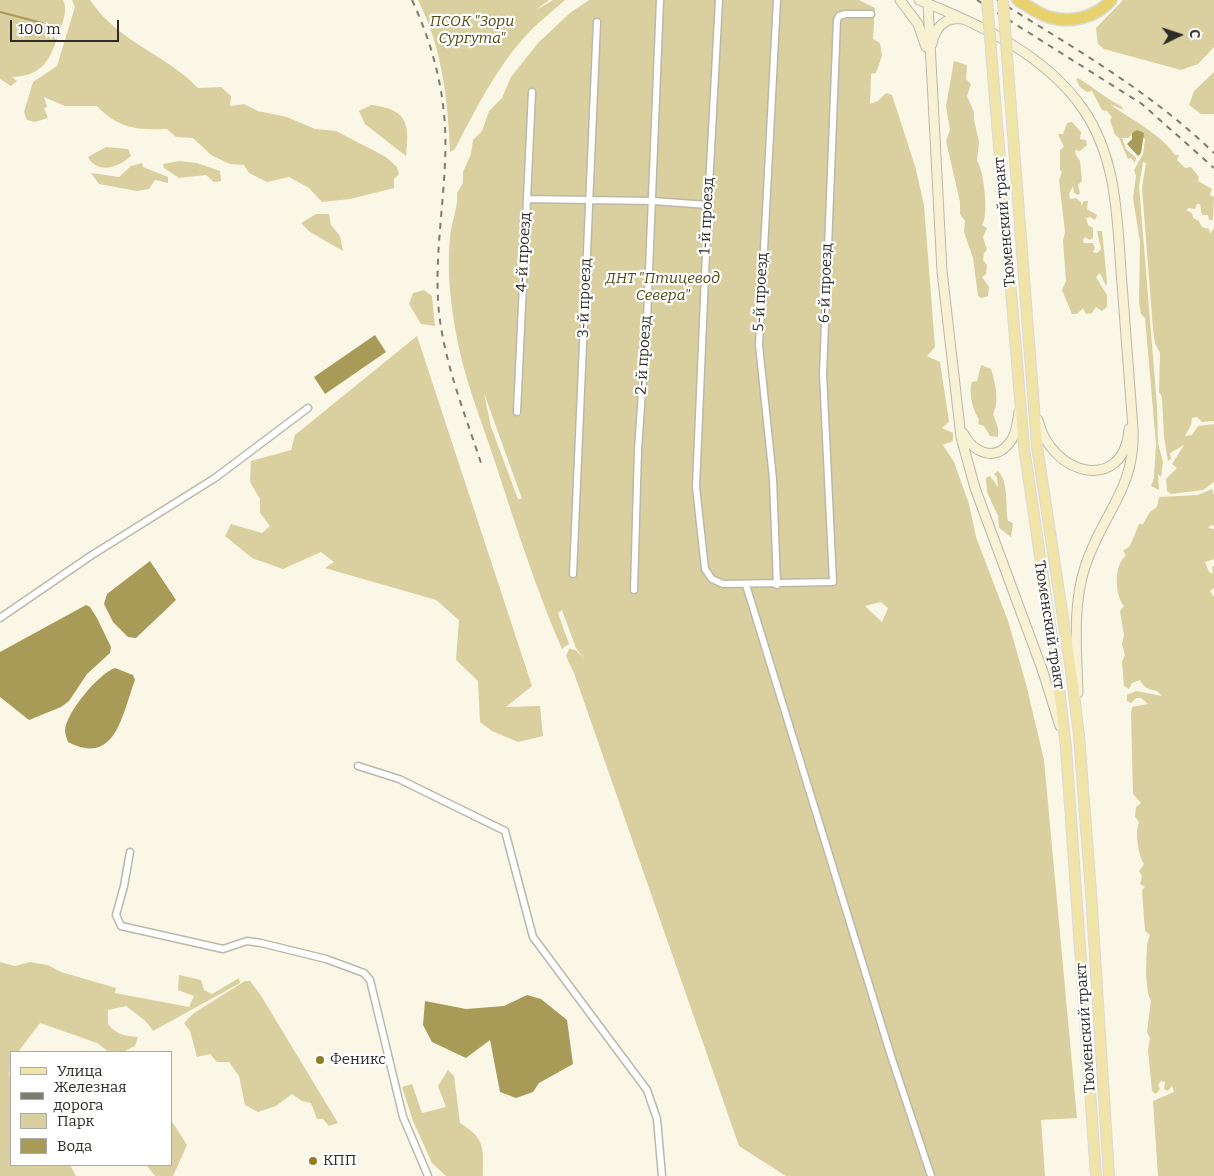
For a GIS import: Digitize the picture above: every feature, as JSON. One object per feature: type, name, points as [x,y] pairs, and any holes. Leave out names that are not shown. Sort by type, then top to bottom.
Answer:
[{"type":"highway","points":[[1018,0],[1049,17],[1071,20],[1090,15],[1111,0]]},
{"type":"main road","points":[[900,0],[918,24],[930,64]]},
{"type":"main road","points":[[919,0],[968,20],[1032,59],[1061,83],[1083,109],[1100,139],[1110,170],[1116,210],[1134,443],[1129,474],[1094,542],[1081,585],[1077,643],[1079,736]]},
{"type":"main road","name":"Тюменский тракт","points":[[987,0],[1020,403],[1030,497],[1057,672],[1066,748],[1096,1176]]},
{"type":"main road","name":"Тюменский тракт","points":[[1003,0],[1034,402],[1045,504],[1068,647],[1079,736],[1091,893],[1108,1176]]},
{"type":"main road","points":[[928,4],[942,272],[957,414],[975,488],[1052,697],[1066,748]]},
{"type":"main road","points":[[930,64],[932,42],[941,24],[955,18],[968,20]]},
{"type":"main road","points":[[1034,402],[1041,431],[1050,448],[1056,455],[1072,466],[1093,471],[1107,467],[1120,457],[1129,437],[1131,404]]},
{"type":"main road","points":[[957,414],[963,432],[972,447],[986,454],[994,453],[1005,448],[1014,435],[1020,403]]},
{"type":"street","name":"2-й проезд","points":[[634,590],[638,450],[653,201],[660,0]]},
{"type":"street","name":"1-й проезд","points":[[720,0],[708,205],[696,486],[705,568],[712,579],[723,584],[746,585]]},
{"type":"street","name":"5-й проезд","points":[[777,0],[759,346],[773,479],[777,584]]},
{"type":"street","name":"6-й проезд","points":[[777,584],[833,582],[823,374],[837,20],[839,16],[846,14],[871,14]]},
{"type":"street","name":"3-й проезд","points":[[573,574],[597,22]]},
{"type":"street","name":"4-й проезд","points":[[517,412],[532,92]]},
{"type":"street","points":[[527,199],[653,201],[708,205]]},
{"type":"street","points":[[0,618],[92,554],[215,478],[308,408]]},
{"type":"street","points":[[777,584],[746,585],[891,1056],[931,1176]]},
{"type":"street","points":[[358,766],[399,778],[505,831],[532,937],[647,1090],[657,1119],[662,1176]]},
{"type":"street","points":[[130,852],[124,886],[116,915],[121,926],[223,949],[247,942],[261,942],[326,959],[364,973],[370,980],[404,1117],[428,1176]]},
{"type":"green space","points":[[0,0],[63,0],[65,8],[64,19],[50,56],[39,69],[32,73],[12,77],[17,81],[11,86],[0,79]]},
{"type":"green space","points":[[72,0],[90,0],[115,27],[185,76],[198,88],[221,87],[231,96],[230,106],[244,104],[258,111],[287,117],[315,129],[336,131],[386,157],[397,167],[399,174],[394,179],[394,188],[350,199],[322,202],[309,188],[289,177],[267,182],[249,173],[244,165],[230,164],[211,155],[193,138],[176,137],[167,129],[146,129],[121,124],[105,114],[97,106],[65,106],[44,97],[47,107],[44,108],[48,118],[35,122],[27,120],[24,112],[33,82],[57,66],[75,7]]},
{"type":"green space","name":"ПСОК \"Зори Сургута\"","points":[[418,0],[549,0],[536,10],[553,0],[565,0],[530,31],[507,58],[488,87],[455,149],[450,152],[448,113],[438,55],[433,36]]},
{"type":"green space","name":"ДНТ \"Птицевод Севера\"","points":[[589,0],[859,0],[875,8],[873,39],[880,43],[882,56],[876,73],[871,74],[870,104],[878,101],[886,93],[892,95],[915,166],[924,205],[935,347],[927,356],[940,362],[949,422],[942,428],[953,433],[953,441],[943,445],[954,462],[969,504],[976,537],[1008,621],[1026,684],[1044,760],[1077,1118],[1041,1120],[1045,1176],[786,1176],[739,1146],[574,673],[566,656],[569,649],[576,650],[585,660],[576,648],[562,610],[558,613],[569,644],[562,649],[543,602],[472,394],[458,345],[453,317],[449,271],[450,237],[457,203],[457,193],[463,183],[463,172],[471,154],[473,140],[482,131],[489,111],[502,98],[511,77],[538,43],[570,13]],"holes":[[[484,393],[522,499],[518,499],[491,427]],[[881,602],[888,608],[882,622],[865,606]]]},
{"type":"green space","points":[[1123,0],[1214,0],[1214,47],[1198,64],[1181,70],[1104,49],[1098,44],[1096,28]]},
{"type":"green space","points":[[954,61],[967,65],[966,79],[971,84],[967,96],[974,112],[979,142],[977,161],[982,174],[985,193],[985,213],[982,225],[987,228],[983,237],[987,250],[984,253],[983,260],[987,265],[986,274],[982,277],[989,287],[988,296],[982,298],[978,296],[973,258],[964,232],[965,221],[960,214],[960,202],[946,141],[950,130],[946,106]]},
{"type":"green space","points":[[1214,72],[1214,114],[1201,114],[1189,105],[1194,91]]},
{"type":"green space","points":[[1078,78],[1121,106],[1124,110],[1110,104],[1145,127],[1169,147],[1175,155],[1179,155],[1177,160],[1185,168],[1191,167],[1199,177],[1198,181],[1212,189],[1210,195],[1214,197],[1213,220],[1209,220],[1208,215],[1202,215],[1200,204],[1197,204],[1195,209],[1189,208],[1186,210],[1192,213],[1193,218],[1199,221],[1202,227],[1209,229],[1210,234],[1214,228],[1214,421],[1202,422],[1197,417],[1192,418],[1191,425],[1185,436],[1192,435],[1198,426],[1214,424],[1214,482],[1203,490],[1171,494],[1167,491],[1166,479],[1177,468],[1172,464],[1184,445],[1170,453],[1171,459],[1168,461],[1164,437],[1162,397],[1159,392],[1160,353],[1155,343],[1153,329],[1142,188],[1146,163],[1143,162],[1139,186],[1157,406],[1158,443],[1163,462],[1161,477],[1158,474],[1159,490],[1151,486],[1154,478],[1156,444],[1145,318],[1141,314],[1139,302],[1140,242],[1133,198],[1136,176],[1134,170],[1143,154],[1145,139],[1132,133],[1129,138],[1122,138],[1126,149],[1136,158],[1135,163],[1131,158],[1128,159],[1119,138],[1115,135],[1110,120],[1112,117],[1107,111],[1102,110],[1092,91],[1087,92],[1080,87],[1076,79]]},
{"type":"green space","points":[[371,105],[392,110],[404,120],[407,135],[406,156],[365,124],[359,111]]},
{"type":"green space","points":[[1072,122],[1081,132],[1080,139],[1086,140],[1087,145],[1080,151],[1075,150],[1080,161],[1082,181],[1078,185],[1080,193],[1078,195],[1074,193],[1073,186],[1069,194],[1070,199],[1076,198],[1081,202],[1081,206],[1084,201],[1088,201],[1087,209],[1097,215],[1095,220],[1090,217],[1086,218],[1088,225],[1093,228],[1093,238],[1090,240],[1085,237],[1083,240],[1084,243],[1093,243],[1095,248],[1093,252],[1097,253],[1101,249],[1097,231],[1102,231],[1107,282],[1106,286],[1100,273],[1096,277],[1107,295],[1107,307],[1102,311],[1096,307],[1092,313],[1086,314],[1083,308],[1077,314],[1072,314],[1062,290],[1066,281],[1063,241],[1065,232],[1059,180],[1062,172],[1060,170],[1060,150],[1064,147],[1058,134],[1063,134],[1067,123]]},
{"type":"green space","points":[[106,147],[128,149],[131,156],[115,166],[103,167],[92,163],[88,157]]},
{"type":"green space","points":[[179,161],[197,163],[220,171],[221,181],[214,182],[206,175],[179,178],[164,168],[163,164]]},
{"type":"green space","points":[[142,163],[143,167],[168,177],[168,183],[155,180],[149,189],[137,191],[99,184],[91,173],[119,177],[131,166]]},
{"type":"green space","points":[[316,214],[329,214],[331,225],[340,236],[343,251],[310,232],[301,223]]},
{"type":"green space","points":[[424,290],[432,296],[435,326],[421,324],[409,304],[413,293]]},
{"type":"green space","points":[[417,336],[532,686],[506,707],[540,706],[543,736],[518,742],[492,731],[480,722],[478,681],[456,660],[459,620],[436,600],[325,568],[334,562],[321,552],[283,569],[252,558],[225,536],[231,524],[262,533],[270,526],[260,513],[260,499],[250,482],[251,461],[291,450],[295,435]]},
{"type":"green space","points":[[981,365],[991,369],[994,380],[996,403],[993,414],[998,428],[998,437],[990,436],[984,426],[978,424],[979,419],[972,401],[972,382],[977,381]]},
{"type":"green space","points":[[998,471],[1004,481],[1008,521],[1013,523],[1011,537],[999,528],[998,516],[987,492],[986,478],[990,476],[998,487],[997,477],[994,474]]},
{"type":"green space","points":[[1212,489],[1214,495],[1214,526],[1211,525],[1208,528],[1214,529],[1214,559],[1205,562],[1209,572],[1213,574],[1212,567],[1214,566],[1214,588],[1210,591],[1214,597],[1214,1176],[1158,1176],[1153,1101],[1174,1092],[1172,1086],[1168,1091],[1164,1089],[1165,1082],[1161,1081],[1158,1085],[1160,1089],[1156,1094],[1152,1091],[1148,1050],[1150,1038],[1147,1032],[1151,1001],[1148,994],[1146,974],[1147,944],[1150,935],[1145,931],[1142,890],[1145,887],[1140,884],[1142,876],[1139,871],[1144,864],[1138,843],[1137,832],[1139,822],[1135,817],[1136,807],[1141,803],[1133,794],[1131,713],[1132,707],[1148,704],[1141,698],[1136,698],[1131,703],[1127,701],[1127,695],[1136,691],[1162,696],[1157,691],[1149,689],[1140,680],[1132,683],[1129,689],[1124,686],[1122,661],[1125,655],[1122,644],[1124,635],[1120,611],[1124,606],[1118,594],[1117,573],[1126,555],[1123,551],[1130,546],[1139,524],[1143,524],[1150,512],[1157,507],[1159,497],[1198,495]]},
{"type":"green space","points":[[0,962],[15,966],[30,962],[48,965],[61,972],[116,988],[115,993],[189,1007],[194,996],[178,990],[179,975],[201,980],[204,990],[212,994],[239,978],[240,983],[153,1031],[144,1020],[126,1006],[108,1010],[108,1024],[111,1028],[121,1034],[138,1037],[135,1046],[125,1051],[108,1051],[97,1043],[40,1023],[19,1051],[10,1051],[10,1166],[71,1166],[76,1176],[0,1176]]},
{"type":"green space","points":[[245,981],[250,981],[260,994],[338,1123],[329,1126],[323,1119],[317,1119],[311,1103],[302,1101],[292,1094],[276,1106],[258,1112],[245,1105],[239,1076],[229,1062],[217,1062],[210,1054],[197,1057],[190,1031],[184,1023],[194,1013]]},
{"type":"green space","points":[[448,1070],[454,1076],[460,1123],[475,1134],[483,1151],[483,1176],[446,1176],[432,1163],[413,1121],[402,1087],[412,1084],[422,1113],[446,1107],[438,1086]]},
{"type":"green space","points":[[172,1122],[187,1145],[173,1176],[155,1176],[147,1166],[172,1166]]},
{"type":"water","points":[[1137,130],[1144,133],[1141,153],[1138,156],[1127,144],[1132,139],[1132,133]]},
{"type":"water","points":[[375,335],[386,352],[325,394],[314,377]]},
{"type":"water","points":[[150,561],[176,600],[136,638],[128,637],[113,622],[104,604],[107,594]]},
{"type":"water","points":[[86,605],[90,607],[97,618],[111,647],[110,653],[87,674],[69,701],[61,707],[29,720],[0,697],[0,652]]},
{"type":"water","points":[[115,668],[133,675],[135,680],[115,733],[107,742],[97,748],[84,748],[68,742],[65,730],[77,704],[92,685],[108,671]]},
{"type":"water","points":[[527,995],[541,999],[567,1020],[573,1064],[539,1083],[533,1092],[516,1098],[500,1092],[490,1040],[466,1058],[432,1042],[423,1025],[425,1001],[466,1009],[504,1006]]},
{"type":"waterway","points":[[0,12],[42,23]]},
{"type":"railway","points":[[412,0],[434,59],[439,79],[444,120],[445,162],[439,238],[439,313],[456,389],[481,463]]},
{"type":"railway","points":[[977,0],[1142,104],[1214,168]]},
{"type":"railway","points":[[997,0],[1137,90],[1164,110],[1214,153]]},
{"type":"place","name":"Феникс","points":[[320,1060]]},
{"type":"place","name":"КПП","points":[[313,1161]]}]
